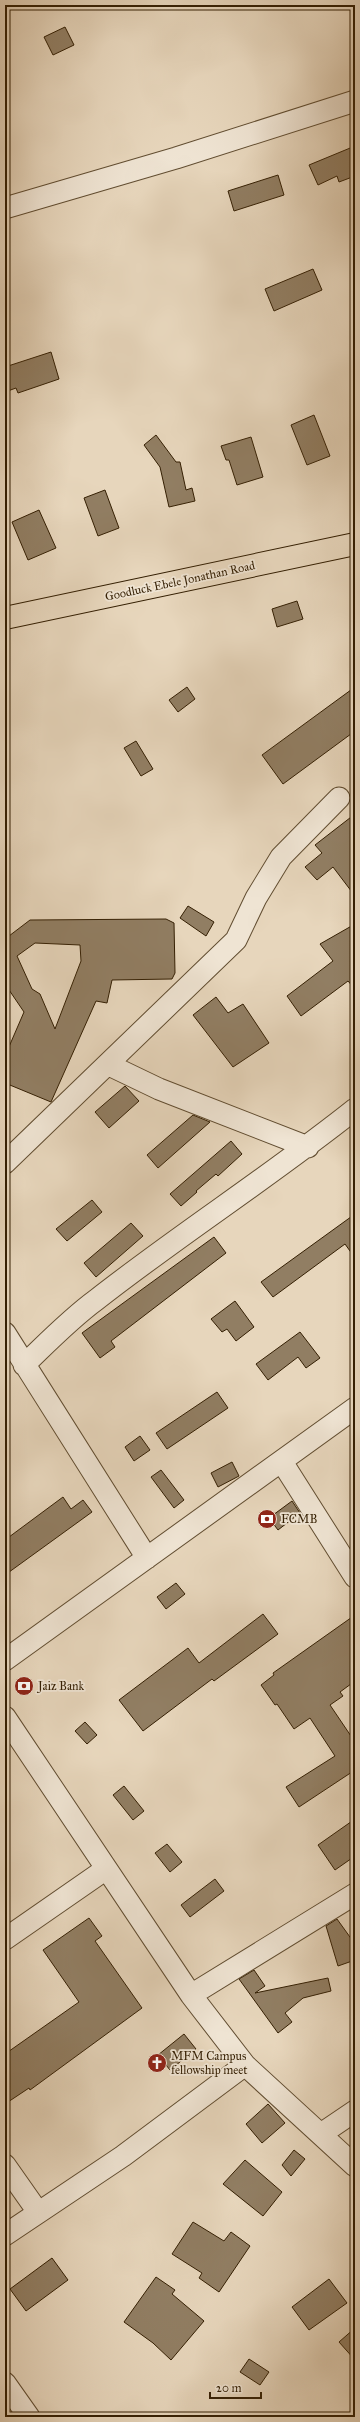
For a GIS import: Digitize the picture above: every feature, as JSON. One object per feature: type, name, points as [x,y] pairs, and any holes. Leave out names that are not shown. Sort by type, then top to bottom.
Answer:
[{"type":"main road","name":"Goodluck Ebele Jonathan Road","points":[[5,618],[355,544]]},
{"type":"street","points":[[5,208],[176,158],[355,101]]},
{"type":"street","points":[[5,1163],[109,1065],[236,940],[256,898],[281,858],[339,798]]},
{"type":"street","points":[[109,1065],[159,1089],[308,1147]]},
{"type":"street","points":[[24,1365],[94,1301],[201,1221],[308,1147],[355,1109]]},
{"type":"street","points":[[5,1332],[24,1365],[147,1558]]},
{"type":"street","points":[[5,1660],[355,1408]]},
{"type":"street","points":[[282,1462],[355,1577]]},
{"type":"street","points":[[5,1717],[191,1995],[244,2065],[355,2166]]},
{"type":"street","points":[[5,1940],[106,1869]]},
{"type":"street","points":[[191,1995],[355,1894]]},
{"type":"street","points":[[5,2235],[123,2156],[244,2065]]},
{"type":"street","points":[[321,2134],[355,2111]]},
{"type":"street","points":[[5,2165],[38,2212]]},
{"type":"street","points":[[5,2382],[29,2417]]},
{"type":"building","points":[[65,27],[74,45],[53,55],[44,37]]},
{"type":"building","points":[[355,146],[355,176],[339,182],[337,176],[318,185],[309,165]]},
{"type":"building","points":[[278,175],[284,195],[234,211],[228,191]]},
{"type":"building","points":[[313,269],[322,290],[274,311],[265,289]]},
{"type":"building","points":[[51,352],[59,379],[18,393],[16,388],[5,392],[5,367]]},
{"type":"building","points":[[314,415],[330,456],[307,465],[291,425]]},
{"type":"building","points":[[156,435],[176,462],[180,462],[186,490],[192,488],[195,501],[169,507],[160,467],[144,445]]},
{"type":"building","points":[[251,437],[263,477],[237,485],[229,460],[226,460],[221,446]]},
{"type":"building","points":[[105,490],[119,528],[98,536],[84,498]]},
{"type":"building","points":[[39,510],[56,548],[28,560],[12,522]]},
{"type":"building","points":[[297,601],[303,619],[277,627],[272,609]]},
{"type":"building","points":[[187,687],[195,699],[178,712],[169,700]]},
{"type":"building","points":[[355,687],[355,731],[283,784],[262,755]]},
{"type":"building","points":[[136,741],[153,769],[141,776],[124,748]]},
{"type":"building","points":[[355,814],[355,896],[333,867],[317,880],[305,867],[322,853],[315,845]]},
{"type":"building","points":[[188,906],[214,922],[206,936],[180,918]]},
{"type":"building","points":[[166,919],[174,923],[175,973],[172,979],[112,980],[107,1003],[96,1001],[51,1102],[5,1083],[5,1056],[24,1012],[5,984],[5,928],[9,936],[30,920]],"holes":[[[35,943],[80,945],[81,961],[55,1029],[40,994],[32,989],[17,956]]]},
{"type":"building","points":[[355,924],[355,989],[348,981],[301,1016],[287,996],[333,961],[320,944]]},
{"type":"building","points":[[216,997],[228,1013],[243,1004],[269,1043],[233,1067],[193,1015]]},
{"type":"building","points":[[125,1086],[139,1101],[109,1128],[95,1112]]},
{"type":"building","points":[[193,1115],[210,1122],[158,1168],[147,1155]]},
{"type":"building","points":[[231,1141],[242,1154],[218,1176],[216,1174],[196,1191],[197,1192],[181,1206],[170,1194]]},
{"type":"building","points":[[92,1200],[102,1212],[67,1241],[56,1229]]},
{"type":"building","points":[[355,1214],[355,1258],[345,1244],[273,1297],[261,1282]]},
{"type":"building","points":[[131,1223],[143,1236],[96,1277],[84,1263]]},
{"type":"building","points":[[214,1237],[226,1253],[111,1341],[115,1347],[100,1358],[82,1333]]},
{"type":"building","points":[[235,1301],[254,1327],[236,1341],[227,1329],[222,1332],[211,1319]]},
{"type":"building","points":[[300,1332],[320,1358],[306,1368],[298,1357],[268,1380],[256,1364]]},
{"type":"building","points":[[217,1392],[228,1408],[167,1449],[156,1433]]},
{"type":"building","points":[[140,1436],[150,1450],[134,1461],[125,1447]]},
{"type":"building","points":[[232,1462],[239,1476],[218,1487],[211,1473]]},
{"type":"building","points":[[161,1470],[184,1500],[174,1508],[151,1477]]},
{"type":"building","points":[[63,1497],[71,1509],[83,1500],[92,1512],[5,1575],[5,1540]]},
{"type":"building","points":[[292,1501],[300,1513],[278,1530],[269,1518]]},
{"type":"building","points":[[176,1583],[185,1594],[166,1609],[157,1597]]},
{"type":"building","points":[[263,1614],[278,1634],[214,1681],[212,1679],[143,1731],[119,1700],[188,1648],[199,1663]]},
{"type":"building","points":[[355,1615],[355,1681],[340,1692],[343,1696],[330,1705],[355,1742],[355,1770],[299,1807],[286,1787],[335,1756],[310,1718],[294,1729],[277,1704],[275,1705],[261,1685],[274,1675],[273,1673]]},
{"type":"building","points":[[85,1722],[97,1735],[87,1744],[75,1731]]},
{"type":"building","points":[[124,1786],[144,1811],[133,1820],[113,1795]]},
{"type":"building","points":[[355,1819],[355,1856],[335,1870],[318,1845]]},
{"type":"building","points":[[167,1844],[182,1862],[170,1872],[155,1853]]},
{"type":"building","points":[[215,1879],[224,1891],[190,1917],[181,1905]]},
{"type":"building","points":[[89,1918],[102,1936],[95,1941],[142,2008],[30,2090],[29,2088],[5,2104],[5,2054],[79,2002],[43,1950]]},
{"type":"building","points":[[337,1919],[355,1944],[355,1960],[338,1966],[326,1926]]},
{"type":"building","points":[[254,1970],[265,1986],[255,1993],[328,1978],[331,1991],[303,1998],[285,2013],[292,2022],[278,2033],[239,1979]]},
{"type":"building","points":[[184,2034],[196,2049],[170,2070],[158,2055]]},
{"type":"building","points":[[268,2104],[285,2123],[262,2143],[246,2124]]},
{"type":"building","points":[[294,2150],[305,2159],[291,2176],[282,2165]]},
{"type":"building","points":[[245,2160],[282,2192],[263,2216],[223,2184]]},
{"type":"building","points":[[193,2222],[224,2241],[231,2232],[250,2246],[219,2292],[199,2278],[202,2273],[172,2254]]},
{"type":"building","points":[[52,2258],[68,2280],[26,2311],[10,2289]]},
{"type":"building","points":[[156,2277],[175,2290],[172,2294],[204,2321],[171,2360],[153,2343],[124,2322]]},
{"type":"building","points":[[329,2279],[347,2303],[309,2330],[292,2307]]},
{"type":"building","points":[[355,2328],[355,2360],[339,2342]]},
{"type":"building","points":[[249,2359],[269,2372],[260,2385],[240,2372]]},
{"type":"place","name":"FCMB","points":[[267,1519]]},
{"type":"place","name":"Jaiz Bank","points":[[24,1686]]},
{"type":"place","name":"MFM Campus fellowship meet","points":[[157,2063]]}]
